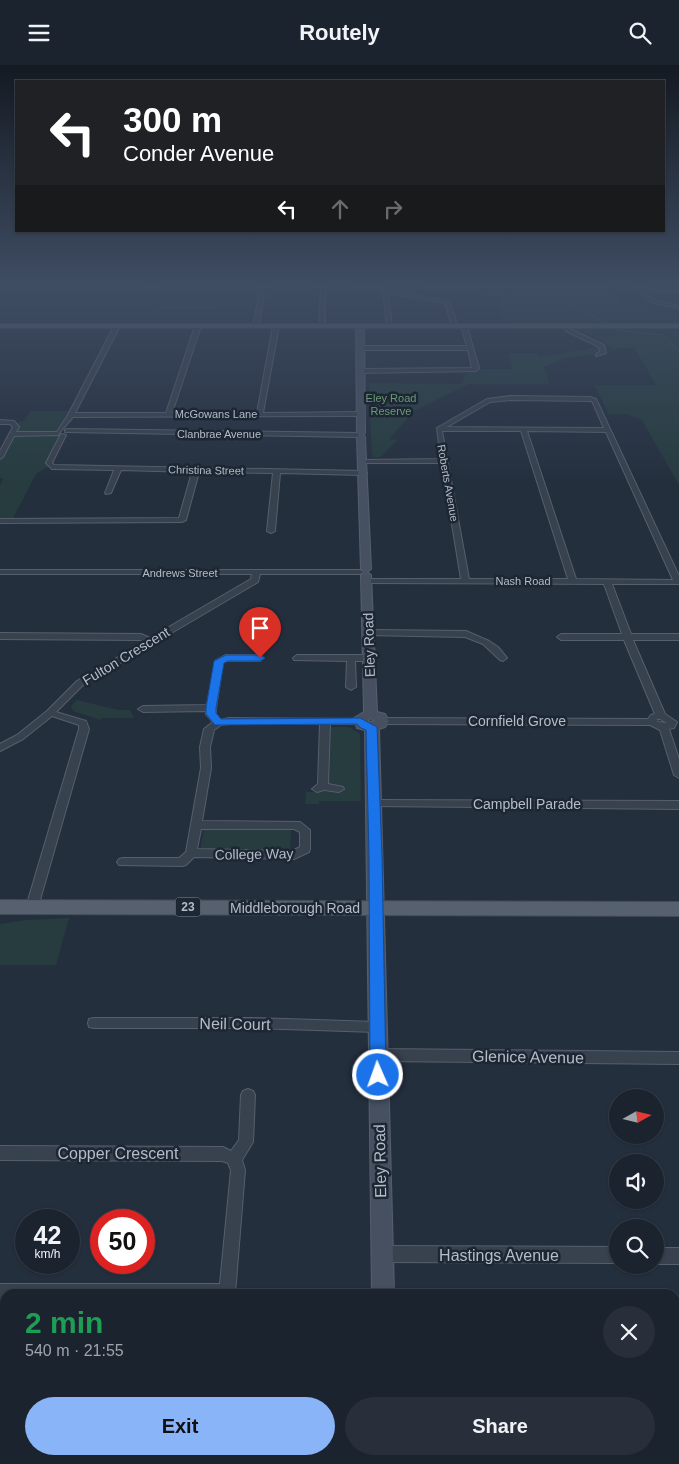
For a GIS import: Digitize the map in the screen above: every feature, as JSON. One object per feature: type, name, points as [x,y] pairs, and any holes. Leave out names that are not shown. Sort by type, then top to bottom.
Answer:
[{"type":"main road","name":"Eley Road","points":[[360,350],[362,414],[360,435],[364,473],[365,574],[370,658],[374,804],[376,1027],[383,1289]]},
{"type":"main road","name":"Middleborough Road","points":[[3,907],[679,909]]},
{"type":"street","points":[[62,432],[104,350]]},
{"type":"street","points":[[168,415],[190,350]]},
{"type":"street","points":[[260,414],[272,350]]},
{"type":"street","points":[[361,371],[469,371],[476,368],[471,350]]},
{"type":"street","points":[[598,355],[603,353],[603,350]]},
{"type":"street","name":"Roberts Avenue","points":[[465,580],[439,429],[489,400],[530,398],[594,400],[608,430]]},
{"type":"street","name":"McGowans Lane","points":[[71,415],[362,414]]},
{"type":"street","points":[[0,422],[14,423],[14,432],[0,457]]},
{"type":"street","points":[[439,429],[608,430],[679,582]]},
{"type":"street","points":[[523,429],[574,581]]},
{"type":"street","name":"Clanbrae Avenue","points":[[14,432],[360,435]]},
{"type":"street","name":"Christina Street","points":[[62,432],[49,463],[50,466],[364,473]]},
{"type":"street","points":[[0,442],[8,442]]},
{"type":"street","points":[[363,461],[444,461]]},
{"type":"street","points":[[108,493],[118,469]]},
{"type":"street","points":[[0,521],[182,520],[196,470]]},
{"type":"street","points":[[271,531],[277,472]]},
{"type":"street","name":"Andrews Street","points":[[0,572],[365,574]]},
{"type":"street","name":"Fulton Crescent","points":[[0,748],[20,737],[50,713],[80,683],[255,580],[256,573]]},
{"type":"street","name":"Nash Road","points":[[365,574],[465,580],[679,582]]},
{"type":"street","points":[[607,581],[656,719],[656,725],[672,724],[679,775]]},
{"type":"street","points":[[369,633],[466,633],[478,637],[497,650],[503,658]]},
{"type":"street","points":[[0,636],[140,637],[150,641]]},
{"type":"street","points":[[561,637],[679,637]]},
{"type":"street","points":[[123,862],[182,862],[191,853],[206,768],[206,747],[209,729],[218,723],[211,714],[211,708],[219,661],[226,658],[260,658]]},
{"type":"street","points":[[297,659],[370,658]]},
{"type":"street","points":[[351,659],[351,687]]},
{"type":"street","points":[[143,709],[211,708]]},
{"type":"street","points":[[32,907],[84,729],[83,723],[50,713]]},
{"type":"street","name":"Cornfield Grove","points":[[218,723],[229,721],[656,719]]},
{"type":"street","points":[[325,721],[320,788],[339,789]]},
{"type":"street","name":"Campbell Parade","points":[[374,804],[679,805]]},
{"type":"street","name":"College Way","points":[[191,853],[294,855],[304,849],[306,830],[296,825],[196,825]]},
{"type":"street","name":"Neil Court","points":[[94,1023],[251,1023],[376,1027]]},
{"type":"street","name":"Glenice Avenue","points":[[377,1055],[679,1059]]},
{"type":"street","points":[[227,1289],[238,1170],[234,1159],[246,1142],[248,1095]]},
{"type":"street","name":"Copper Crescent","points":[[0,1153],[223,1154],[234,1159]]},
{"type":"street","name":"Hastings Avenue","points":[[382,1254],[609,1255]]},
{"type":"street","points":[[664,1256],[679,1256]]},
{"type":"green space","name":"Eley Road Reserve","points":[[580,350],[599,350],[590,355],[566,358],[544,367],[550,384],[469,384],[414,411],[389,439],[397,440],[381,457],[372,457],[369,383],[461,384],[466,373],[482,369],[511,369],[512,365],[508,353],[537,353],[539,357]]},
{"type":"green space","points":[[636,350],[679,350],[679,485],[642,420],[627,414],[609,414],[594,385],[656,385]]},
{"type":"green space","points":[[31,411],[70,411],[58,434],[59,443],[50,466],[36,474],[12,520],[0,521],[0,485],[3,479],[0,478],[0,457],[15,431],[14,423],[24,421]]},
{"type":"green space","points":[[77,700],[118,710],[130,710],[134,718],[101,718],[101,720],[73,711],[71,706]]},
{"type":"green space","points":[[330,727],[349,727],[360,734],[361,801],[319,801],[319,804],[305,804],[306,792],[329,792]]},
{"type":"green space","points":[[204,828],[291,829],[290,851],[200,851]]},
{"type":"green space","points":[[69,918],[56,965],[0,965],[0,924],[27,920]]},
{"type":"route","points":[[260,658],[226,658],[219,661],[211,708],[211,714],[218,723],[229,721],[360,721],[362,725],[372,727],[376,855],[375,977],[378,1075]]}]
